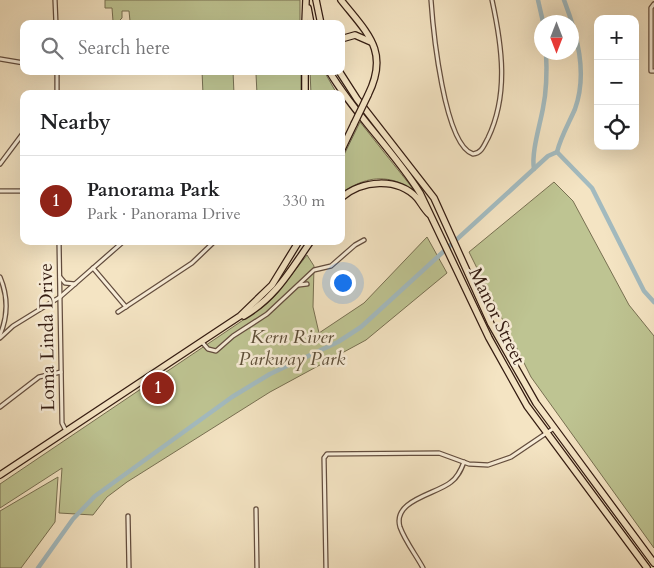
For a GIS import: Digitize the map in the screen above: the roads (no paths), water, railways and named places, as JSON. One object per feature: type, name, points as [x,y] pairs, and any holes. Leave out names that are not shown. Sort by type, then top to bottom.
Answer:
[{"type":"main road","points":[[341,0],[373,43],[378,57],[377,72],[345,143]]},
{"type":"main road","points":[[305,20],[306,1]]},
{"type":"main road","points":[[306,1],[310,20]]},
{"type":"main road","points":[[317,1],[320,20]]},
{"type":"main road","points":[[345,38],[355,35],[373,43]]},
{"type":"main road","points":[[305,75],[305,90]]},
{"type":"main road","name":"Manor Street","points":[[332,75],[341,90]]},
{"type":"main road","name":"Manor Street","points":[[342,75],[346,83],[426,185],[458,248],[505,352],[536,402],[654,563]]},
{"type":"main road","name":"Manor Street","points":[[345,95],[409,176],[433,218],[498,355],[527,406],[647,568]]},
{"type":"main road","points":[[345,195],[366,184],[388,185],[405,189],[416,198],[433,218]]},
{"type":"main road","points":[[204,341],[236,319],[257,301],[272,285],[297,245]]},
{"type":"main road","points":[[0,475],[66,430],[266,302],[279,287],[307,245]]},
{"type":"street","points":[[55,0],[56,20]]},
{"type":"street","points":[[431,0],[446,109],[452,128],[466,150],[473,154],[482,150],[496,120],[500,102],[502,71],[492,0]]},
{"type":"street","points":[[653,5],[653,71]]},
{"type":"street","points":[[0,59],[20,62]]},
{"type":"street","points":[[57,75],[57,90]]},
{"type":"street","points":[[0,164],[20,137]]},
{"type":"street","points":[[0,191],[20,191]]},
{"type":"street","points":[[204,341],[208,349],[216,351],[233,336],[267,314],[314,270],[331,266],[354,245],[364,240]]},
{"type":"street","name":"Loma Linda Drive","points":[[59,245],[62,423],[66,430]]},
{"type":"street","points":[[0,336],[60,297],[119,245]]},
{"type":"street","points":[[118,312],[192,263],[211,245]]},
{"type":"street","points":[[93,268],[126,307]]},
{"type":"street","points":[[60,276],[64,283],[76,283]]},
{"type":"street","points":[[0,277],[6,304],[5,321],[0,336]]},
{"type":"street","points":[[298,285],[307,284]]},
{"type":"street","points":[[0,408],[39,377],[61,372]]},
{"type":"street","points":[[326,568],[326,456],[330,453],[439,453],[481,466],[501,462],[554,428]]},
{"type":"street","points":[[423,568],[401,529],[399,521],[401,512],[409,504],[451,482],[464,462]]},
{"type":"street","points":[[256,509],[257,568]]},
{"type":"street","points":[[128,516],[129,568]]},
{"type":"waterway","points":[[538,0],[541,15]]},
{"type":"waterway","points":[[557,152],[575,109],[581,82],[577,40],[564,0]]},
{"type":"waterway","points":[[534,169],[535,147],[545,94],[546,60]]},
{"type":"waterway","points":[[557,152],[592,188],[644,291],[654,302]]},
{"type":"waterway","points":[[38,568],[73,519],[95,496],[232,397],[270,374],[338,342],[361,327],[548,156],[557,152]]},
{"type":"place","name":"Panorama Park","points":[[158,388]]},
{"type":"park label","name":"Kern River Parkway Park","points":[[292,348]]}]
